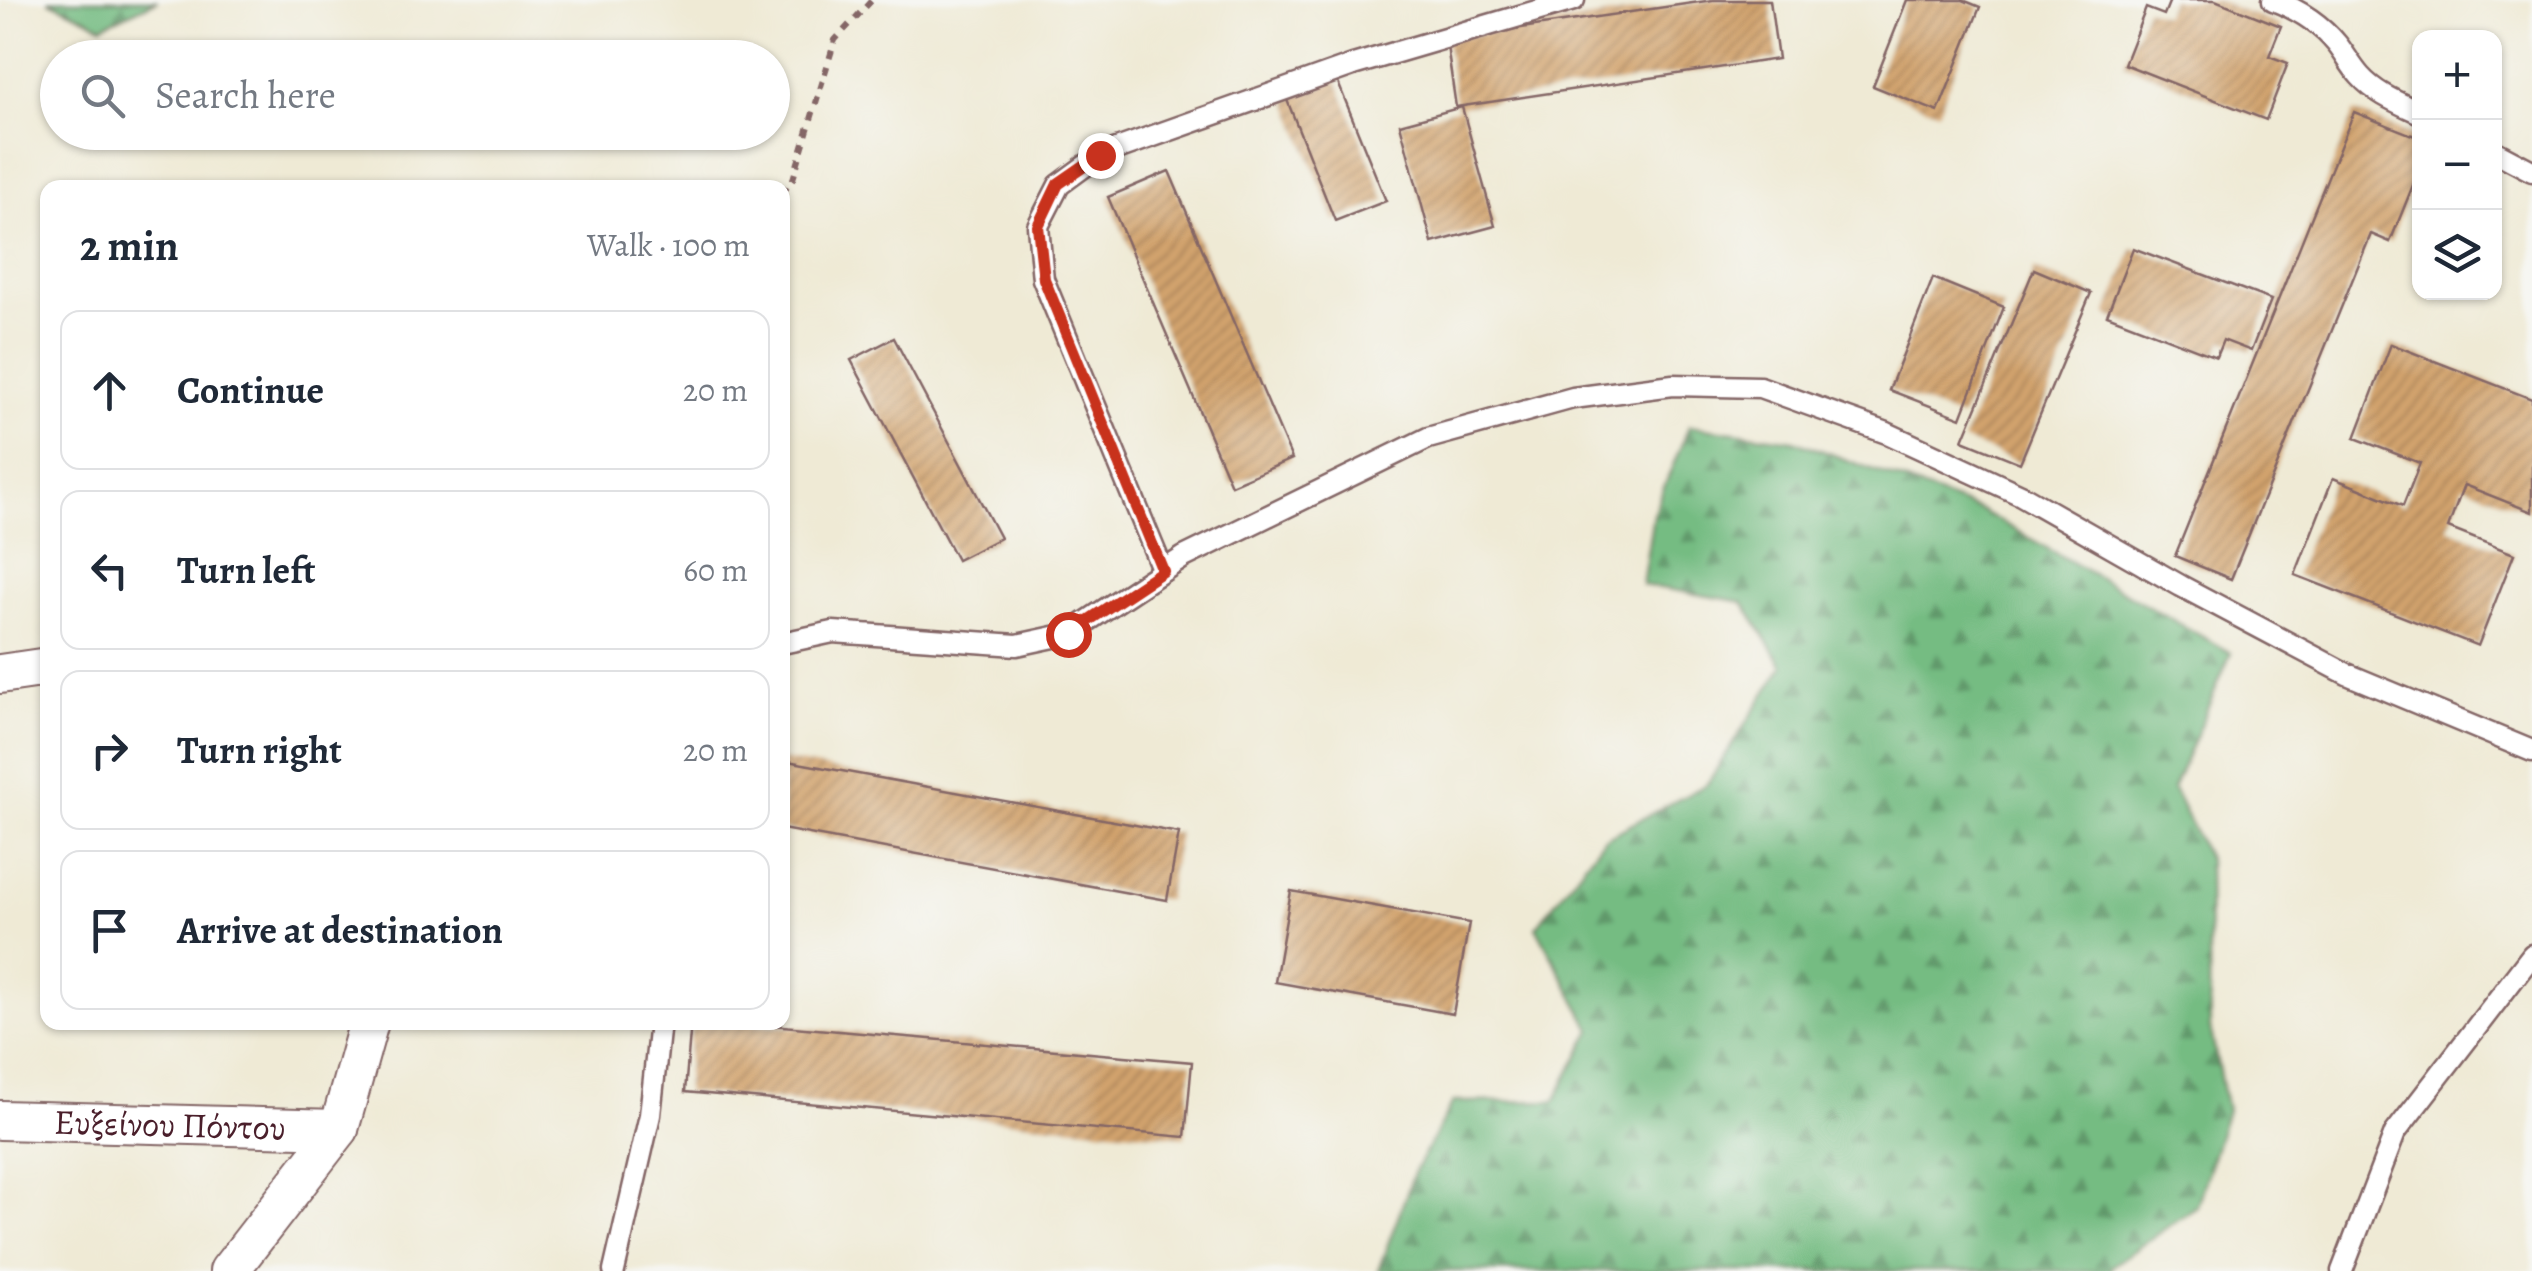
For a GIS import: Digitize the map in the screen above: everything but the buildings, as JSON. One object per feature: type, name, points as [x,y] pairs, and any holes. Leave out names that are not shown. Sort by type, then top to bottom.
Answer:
[{"type":"street","points":[[0,674],[40,668]]},
{"type":"street","points":[[229,1271],[339,1130],[368,1030]]},
{"type":"street","name":"Ευξείνου Πόντου","points":[[0,1120],[339,1130]]},
{"type":"lane","points":[[1163,571],[1044,279],[1038,226],[1058,184],[1100,155],[1280,90],[1574,0]]},
{"type":"lane","points":[[2272,0],[2316,22],[2336,42],[2360,77],[2384,96],[2412,110]]},
{"type":"lane","points":[[2502,155],[2532,170]]},
{"type":"lane","points":[[790,641],[833,632],[1017,645],[1068,634],[1184,558],[1428,438],[1572,398],[1673,385],[1760,387],[1887,433],[2021,495],[2347,674],[2532,751]]},
{"type":"lane","points":[[2342,1271],[2394,1133],[2532,955]]},
{"type":"lane","points":[[614,1271],[650,1116],[659,1030]]},
{"type":"path","points":[[790,181],[835,40],[872,0]]},
{"type":"green space","points":[[48,0],[158,0],[102,26]]},
{"type":"green space","points":[[1689,426],[1794,440],[1980,510],[2231,653],[2173,789],[2208,859],[2210,1027],[2227,1110],[2197,1206],[2110,1271],[1378,1271],[1414,1173],[1453,1102],[1555,1101],[1592,1030],[1536,927],[1604,839],[1707,784],[1783,666],[1743,602],[1642,585],[1653,514]]},
{"type":"route","points":[[1068,634],[1163,571],[1044,279],[1038,226],[1058,184],[1100,155]]}]
